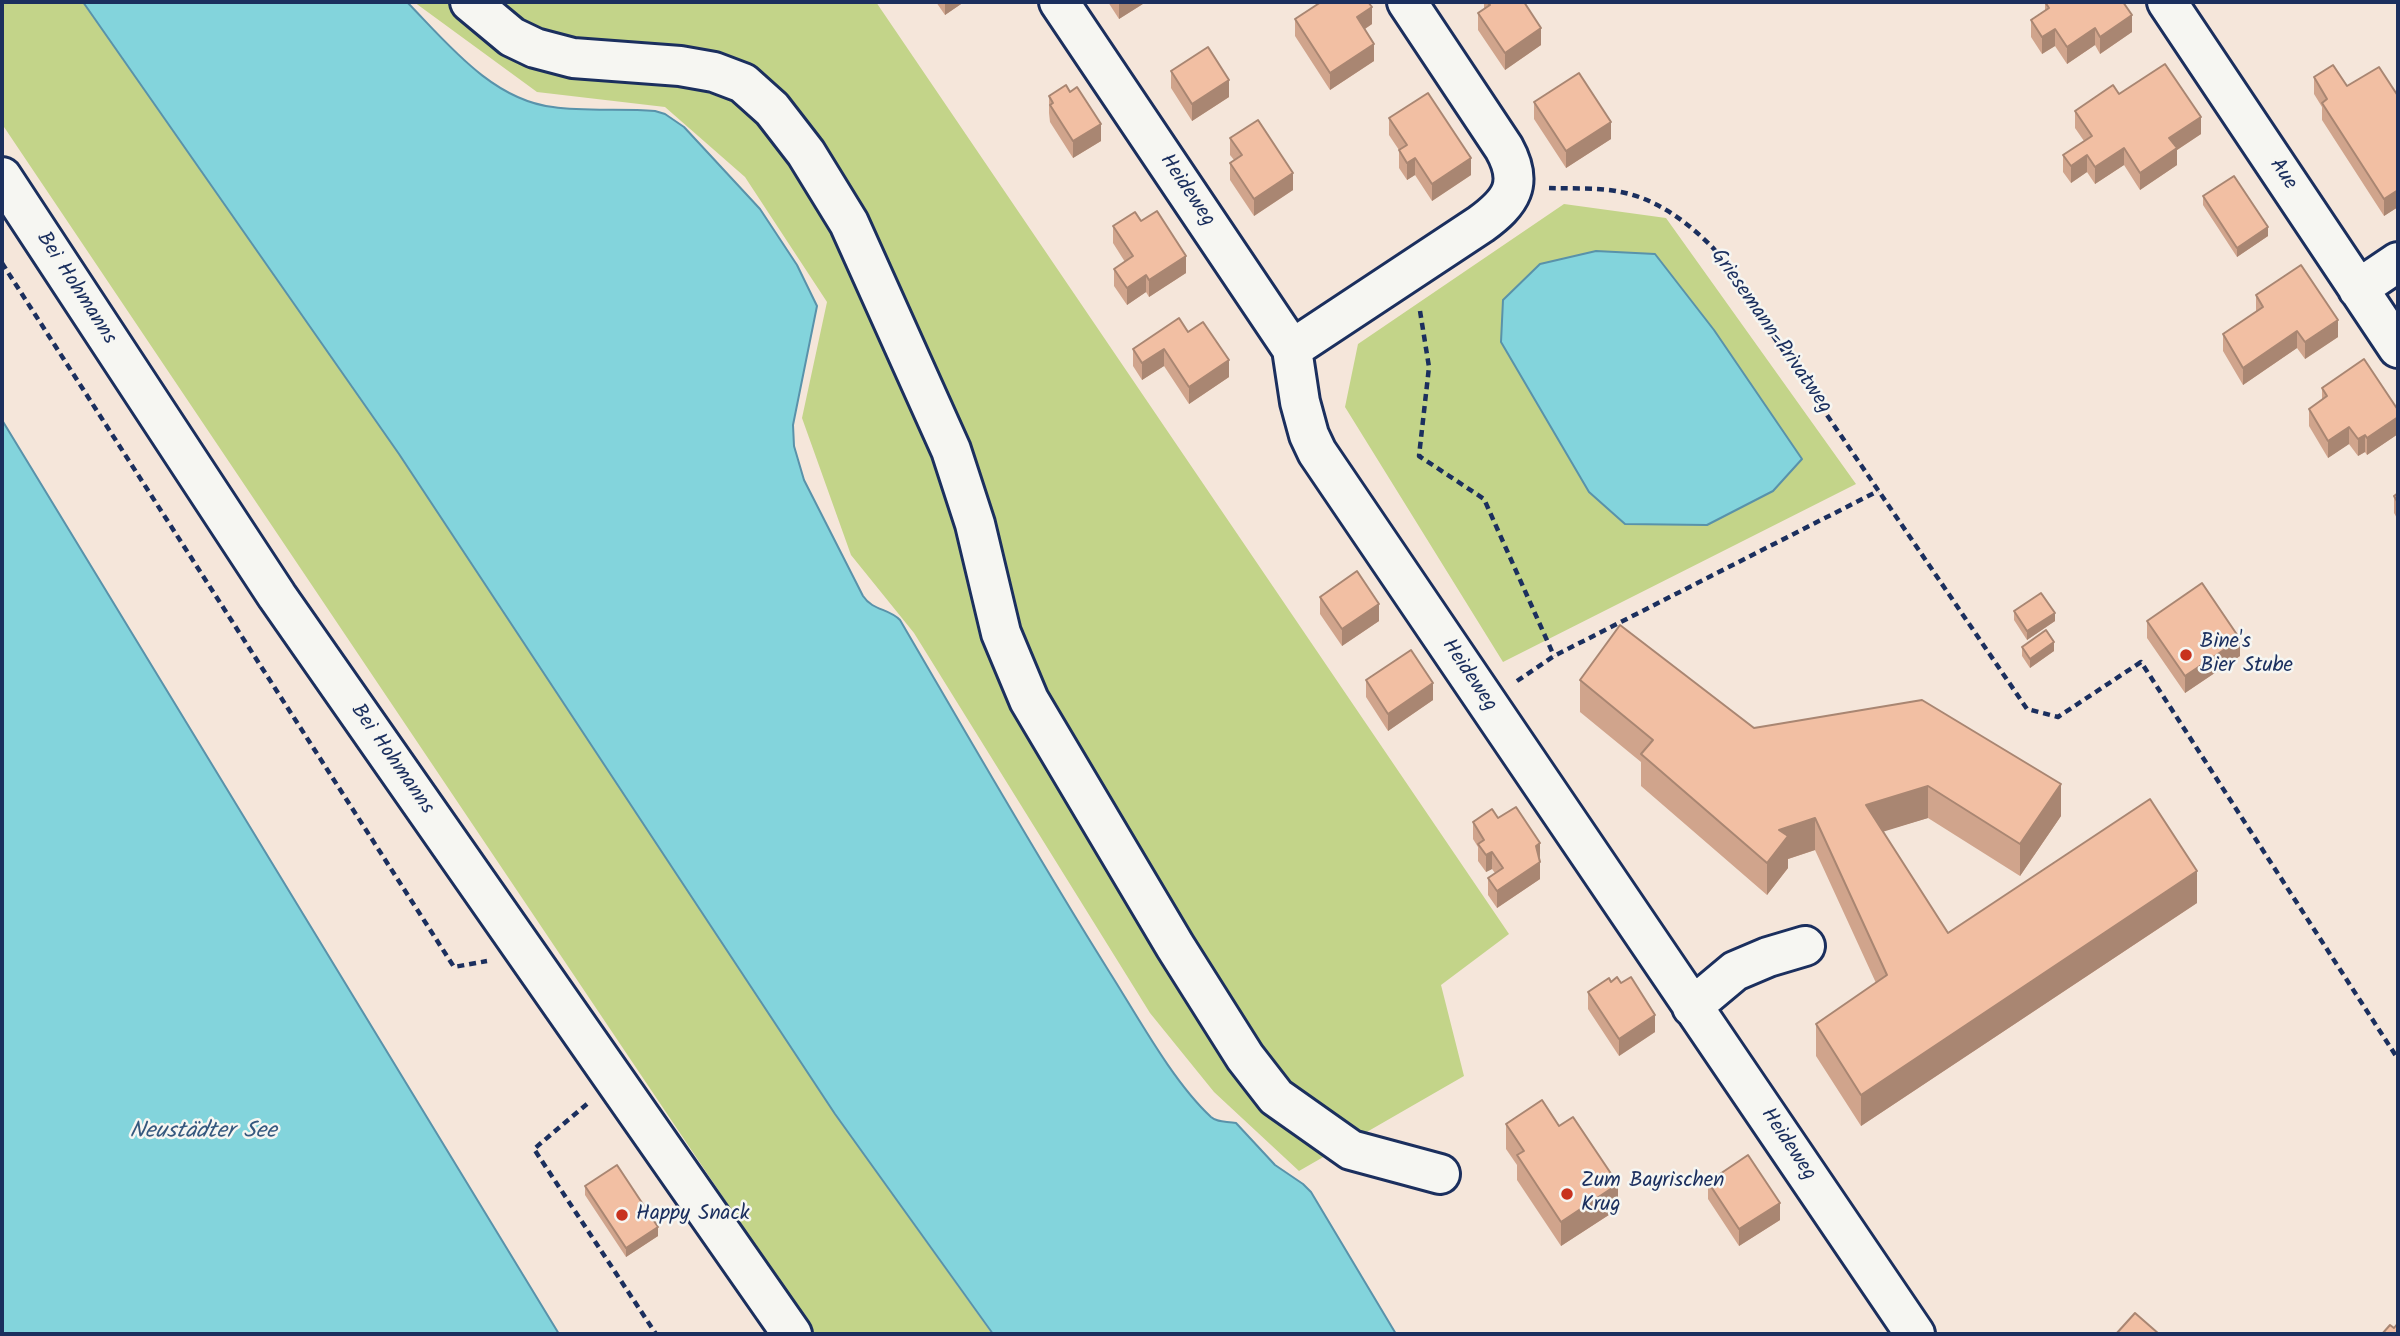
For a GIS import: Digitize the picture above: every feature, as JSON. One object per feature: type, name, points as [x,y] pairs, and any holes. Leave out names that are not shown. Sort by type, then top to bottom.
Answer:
[{"type":"street","points":[[470,2],[512,37],[535,48],[573,58],[680,66],[714,72],[743,83],[772,109],[806,153],[849,223],[951,450],[975,524],[1001,633],[1029,701],[1245,1058],[1276,1097],[1351,1150],[1440,1174]]},
{"type":"street","name":"Heideweg","points":[[1059,2],[1292,349],[1300,402],[1317,452],[1915,1334]]},
{"type":"street","points":[[1292,349],[1496,213],[1508,200],[1513,187],[1511,163],[1504,148],[1407,2]]},
{"type":"street","name":"Aue","points":[[2167,2],[2398,348]]},
{"type":"street","name":"Bei Hohmanns","points":[[2,177],[277,596],[792,1334]]},
{"type":"street","points":[[2358,289],[2398,262]]},
{"type":"street","points":[[1692,1007],[1735,971],[1805,946]]},
{"type":"path","name":"Griesemann-Privatweg","points":[[1513,187],[1619,191],[1658,206],[1695,230],[1721,257],[2027,709],[2058,717],[2141,662],[2398,1059]]},
{"type":"path","points":[[2,263],[454,967],[493,960]]},
{"type":"path","points":[[1414,268],[1429,367],[1419,456],[1484,499],[1554,656]]},
{"type":"path","points":[[1486,702],[1554,656],[1878,491]]},
{"type":"path","points":[[589,1103],[534,1149],[656,1334]]},
{"type":"green space","points":[[2,2],[83,2],[399,454],[835,1114],[992,1334],[815,1334],[2,124]]},
{"type":"green space","points":[[414,2],[876,2],[1509,934],[1441,985],[1464,1076],[1299,1171],[1214,1092],[1150,1013],[914,633],[851,555],[802,418],[827,302],[745,177],[665,107],[537,92]]},
{"type":"green space","points":[[1564,204],[1666,218],[1856,484],[1503,662],[1345,407],[1358,344]]},
{"type":"water","points":[[83,2],[407,2],[472,67],[510,93],[553,107],[655,111],[665,114],[684,127],[760,209],[797,265],[817,306],[793,425],[794,446],[804,480],[863,596],[871,604],[900,620],[1056,886],[1144,1029],[1183,1086],[1211,1117],[1236,1123],[1275,1165],[1311,1192],[1396,1334],[993,1334],[835,1114],[399,454]]},
{"type":"water","points":[[1596,251],[1655,254],[1714,330],[1802,459],[1773,491],[1707,525],[1625,524],[1589,492],[1501,342],[1503,300],[1540,264]]},
{"type":"water","name":"Neustädter See","points":[[2,420],[559,1334],[2,1334]]},
{"type":"building","points":[[1321,2],[1368,2],[1372,7],[1357,17],[1374,44],[1330,73],[1295,19]]},
{"type":"building","points":[[1487,2],[1524,2],[1541,28],[1505,53],[1478,13],[1490,5]]},
{"type":"building","points":[[2045,2],[2123,2],[2132,15],[2100,37],[2095,28],[2067,47],[2055,29],[2042,37],[2031,20],[2049,8]]},
{"type":"building","points":[[1208,47],[1229,80],[1192,104],[1171,71]]},
{"type":"building","points":[[2165,64],[2201,117],[2169,138],[2177,148],[2140,173],[2124,148],[2095,167],[2087,155],[2071,166],[2063,155],[2092,136],[2075,111],[2113,85],[2119,94]]},
{"type":"building","points":[[2333,65],[2347,86],[2379,67],[2398,96],[2398,190],[2384,199],[2322,103],[2327,99],[2314,77]]},
{"type":"building","points":[[1579,73],[1611,122],[1566,151],[1534,102]]},
{"type":"building","points":[[1066,85],[1070,92],[1077,87],[1101,124],[1073,141],[1050,105],[1053,103],[1049,96]]},
{"type":"building","points":[[1428,93],[1471,158],[1432,184],[1415,158],[1407,163],[1399,150],[1407,145],[1389,118]]},
{"type":"building","points":[[1258,120],[1293,173],[1254,199],[1230,163],[1242,155],[1230,138]]},
{"type":"building","points":[[2234,176],[2268,227],[2237,248],[2203,196]]},
{"type":"building","points":[[1157,211],[1186,256],[1149,280],[1146,275],[1127,288],[1114,269],[1133,256],[1113,226],[1135,212],[1141,221]]},
{"type":"building","points":[[2301,265],[2338,320],[2305,342],[2297,331],[2243,368],[2223,334],[2263,307],[2256,295]]},
{"type":"building","points":[[1179,318],[1188,332],[1203,322],[1229,360],[1189,387],[1164,349],[1142,363],[1133,349]]},
{"type":"building","points":[[2364,359],[2398,410],[2398,417],[2367,438],[2365,435],[2358,439],[2349,427],[2328,441],[2309,409],[2327,396],[2322,388]]},
{"type":"building","points":[[1357,571],[1379,604],[1342,629],[1320,597]]},
{"type":"building","points":[[2202,583],[2240,639],[2185,676],[2147,621]]},
{"type":"building","points":[[2041,593],[2055,613],[2027,631],[2014,611]]},
{"type":"building","points":[[1620,625],[1754,728],[1922,700],[2061,784],[2020,844],[1928,786],[1866,805],[1948,933],[2150,799],[2197,871],[1861,1095],[1816,1024],[1887,975],[1815,818],[1779,830],[1788,836],[1767,863],[1641,754],[1653,740],[1580,680]]},
{"type":"building","points":[[2046,630],[2054,642],[2030,659],[2022,647]]},
{"type":"building","points":[[1411,650],[1433,683],[1388,714],[1366,680]]},
{"type":"building","points":[[1516,807],[1540,843],[1536,846],[1540,862],[1497,891],[1488,878],[1503,868],[1492,852],[1486,855],[1478,844],[1484,840],[1473,822],[1492,809],[1498,818]]},
{"type":"building","points":[[1617,977],[1621,983],[1631,977],[1655,1015],[1619,1039],[1588,992],[1609,978],[1611,982]]},
{"type":"building","name":"Zum Bayrischen Krug","points":[[1542,1100],[1559,1126],[1573,1117],[1618,1184],[1561,1222],[1517,1155],[1524,1151],[1506,1124]]},
{"type":"building","points":[[1748,1155],[1780,1203],[1739,1229],[1708,1182]]},
{"type":"building","name":"Happy Snack","points":[[617,1165],[658,1227],[626,1248],[585,1186]]},
{"type":"building","points":[[2135,1313],[2159,1334],[2116,1334]]},
{"type":"building","points":[[2398,1323],[2398,1334],[2382,1334],[2390,1325],[2394,1328]]},
{"type":"place","name":"Bine's Bier Stube","points":[[2186,655]]},
{"type":"place","name":"Zum Bayrischen Krug","points":[[1567,1194]]},
{"type":"place","name":"Happy Snack","points":[[622,1215]]}]
